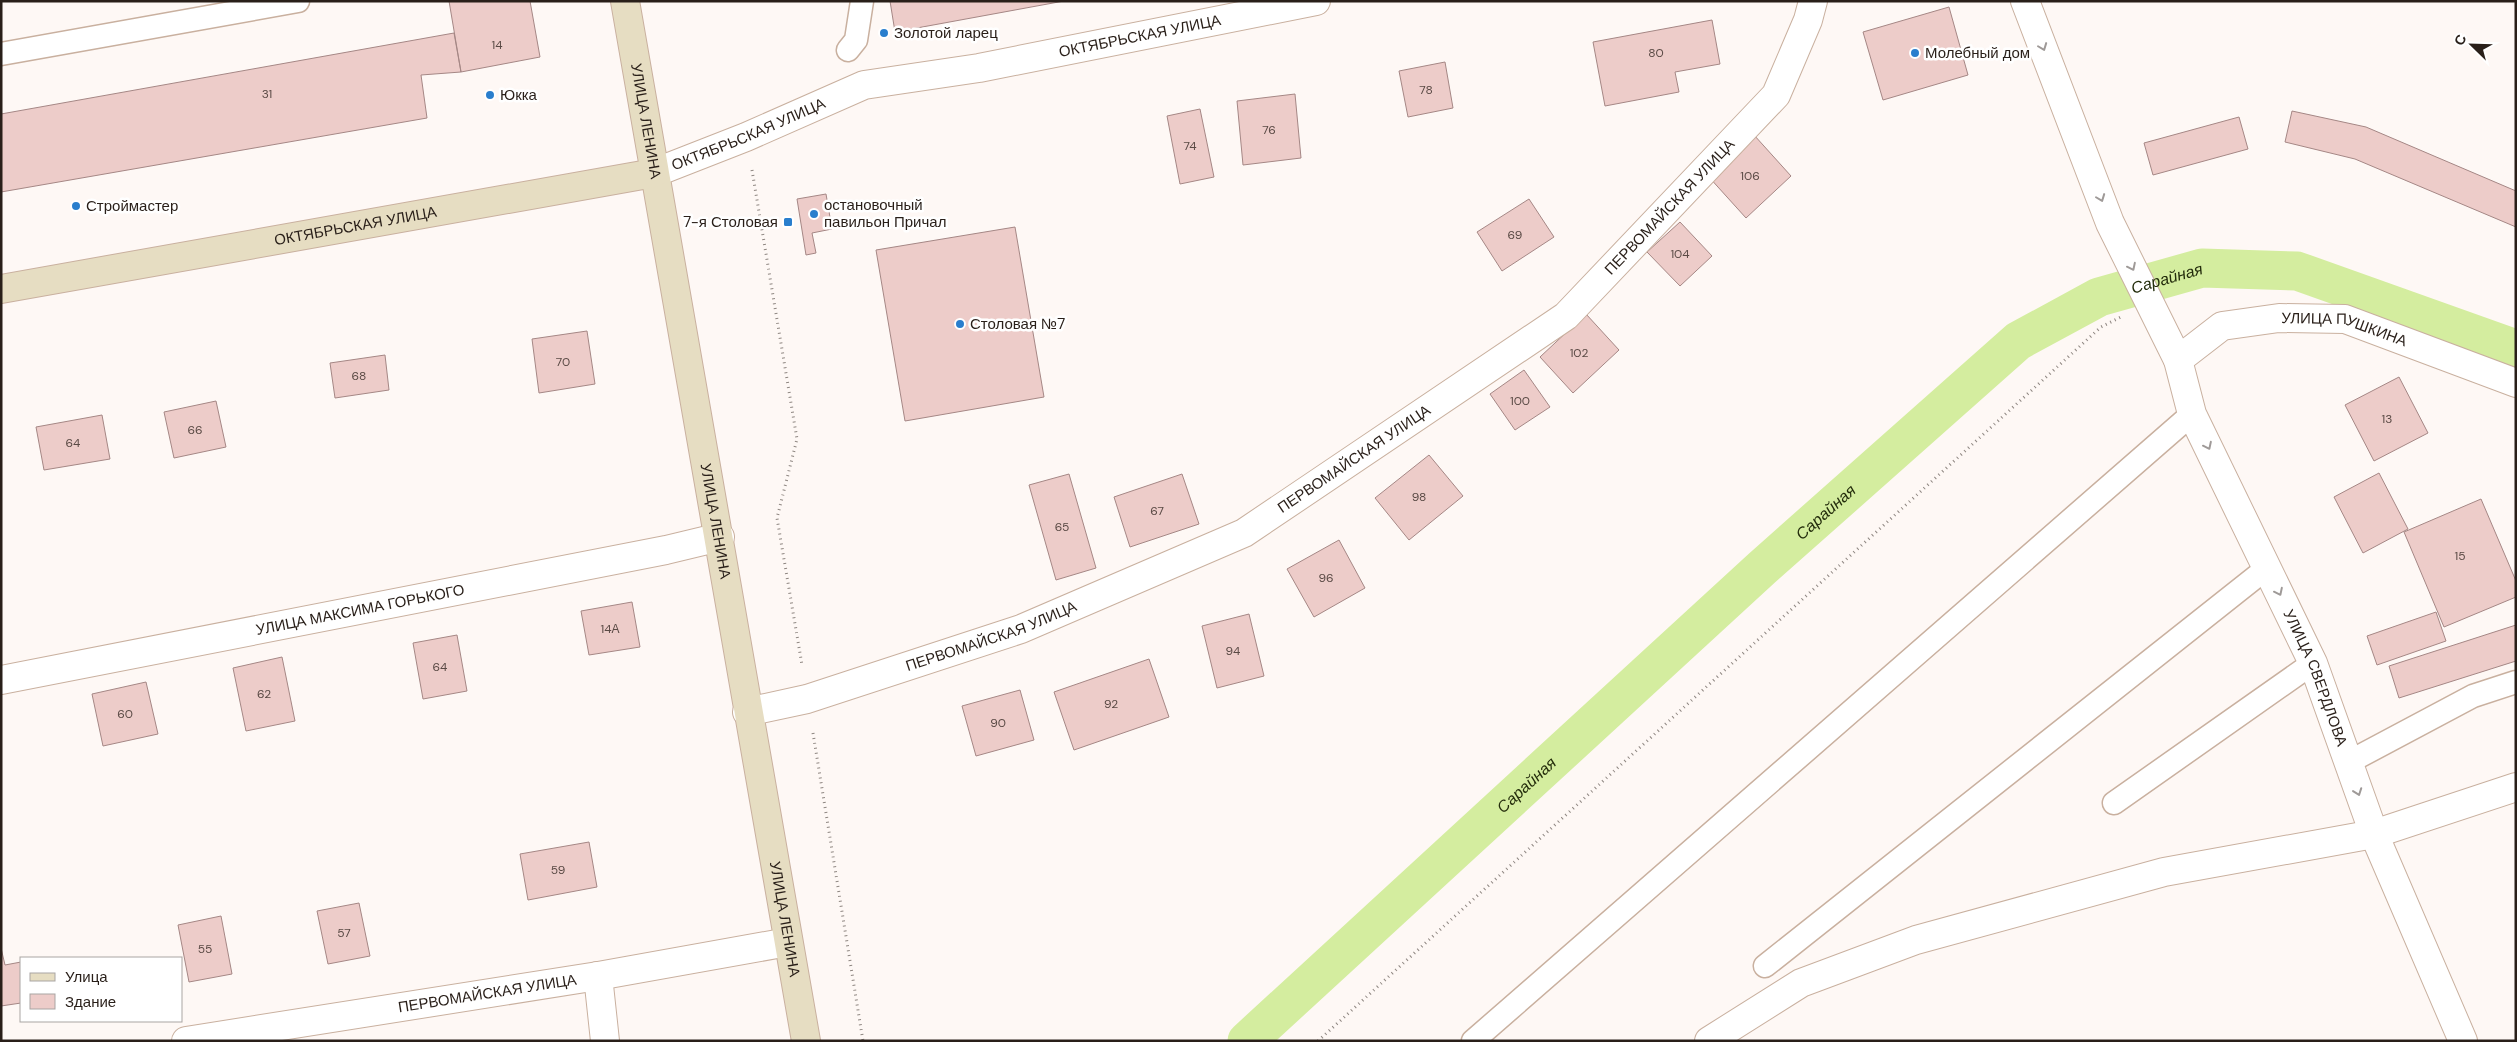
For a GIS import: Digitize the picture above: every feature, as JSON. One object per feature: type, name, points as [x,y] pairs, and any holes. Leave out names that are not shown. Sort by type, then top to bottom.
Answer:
[{"type":"main road","name":"УЛИЦА ЛЕНИНА","points":[[626,1],[654,173],[720,537],[747,712],[806,1041]]},
{"type":"main road","name":"ОКТЯБРЬСКАЯ УЛИЦА","points":[[1,289],[654,173]]},
{"type":"street","name":"ОКТЯБРЬСКАЯ УЛИЦА","points":[[654,173],[746,137],[864,85],[979,68],[1316,1]]},
{"type":"street","name":"ПЕРВОМАЙСКАЯ УЛИЦА","points":[[747,712],[807,699],[1021,629],[1244,533],[1566,316],[1776,95],[1808,20],[1813,1]]},
{"type":"street","name":"УЛИЦА СВЕРДЛОВА","points":[[2025,1],[2110,224],[2178,360],[2192,414],[2313,663],[2347,763],[2374,834],[2463,1041]]},
{"type":"street","name":"УЛИЦА ПУШКИНА","points":[[2178,360],[2222,326],[2279,318],[2345,319],[2516,383]]},
{"type":"street","name":"УЛИЦА МАКСИМА ГОРЬКОГО","points":[[1,680],[666,550],[720,537]]},
{"type":"street","points":[[1709,1041],[1801,983],[1916,940],[2164,872],[2374,834],[2516,787]]},
{"type":"street","name":"ПЕРВОМАЙСКАЯ УЛИЦА","points":[[186,1041],[598,976],[788,942]]},
{"type":"street","points":[[598,976],[605,1041]]},
{"type":"lane","points":[[1,54],[298,1]]},
{"type":"lane","points":[[848,50],[856,40],[862,1]]},
{"type":"lane","points":[[1473,1041],[2192,414]]},
{"type":"lane","points":[[1765,966],[2267,568]]},
{"type":"lane","points":[[2114,803],[2313,663]]},
{"type":"lane","points":[[2347,763],[2473,696],[2516,682]]},
{"type":"path","points":[[746,137],[796,439],[777,518],[863,1041]]},
{"type":"path","points":[[1318,1041],[2101,327],[2126,315]]},
{"type":"building","points":[[449,1],[530,1],[540,57],[461,72]]},
{"type":"building","points":[[890,1],[1064,1],[895,32]]},
{"type":"building","name":"Молебный дом","points":[[1949,7],[1968,75],[1883,100],[1863,32]]},
{"type":"building","points":[[1712,20],[1720,64],[1675,72],[1679,92],[1605,106],[1593,42]]},
{"type":"building","points":[[454,33],[461,72],[421,75],[427,118],[1,192],[1,114]]},
{"type":"building","points":[[1445,62],[1453,108],[1408,117],[1399,71]]},
{"type":"building","points":[[1295,94],[1301,158],[1243,165],[1237,101]]},
{"type":"building","points":[[1200,109],[1214,177],[1180,184],[1167,116]]},
{"type":"building","points":[[2292,111],[2366,127],[2516,191],[2516,227],[2355,159],[2285,142]]},
{"type":"building","points":[[2239,117],[2248,149],[2153,175],[2144,143]]},
{"type":"building","points":[[1754,135],[1791,176],[1746,218],[1708,176]]},
{"type":"building","name":"остановочный павильон Причал","points":[[826,194],[832,229],[812,233],[816,253],[806,255],[797,199]]},
{"type":"building","points":[[1529,199],[1554,237],[1502,271],[1477,232]]},
{"type":"building","points":[[1680,222],[1712,256],[1680,286],[1647,252]]},
{"type":"building","name":"Столовая №7","points":[[1015,227],[1044,397],[905,421],[876,250]]},
{"type":"building","points":[[1586,314],[1619,350],[1573,393],[1540,357]]},
{"type":"building","points":[[587,331],[595,384],[539,393],[532,339]]},
{"type":"building","points":[[385,355],[389,390],[335,398],[330,363]]},
{"type":"building","points":[[1524,370],[1550,407],[1515,430],[1490,394]]},
{"type":"building","points":[[2399,377],[2428,433],[2374,461],[2345,405]]},
{"type":"building","points":[[216,401],[226,447],[174,458],[164,412]]},
{"type":"building","points":[[102,415],[110,459],[44,470],[36,427]]},
{"type":"building","points":[[1429,455],[1463,496],[1409,540],[1375,498]]},
{"type":"building","points":[[2379,473],[2408,529],[2363,553],[2334,497]]},
{"type":"building","points":[[1069,474],[1096,568],[1056,580],[1029,485]]},
{"type":"building","points":[[1182,474],[1199,524],[1130,547],[1114,497]]},
{"type":"building","points":[[2481,499],[2516,581],[2516,597],[2444,627],[2404,532]]},
{"type":"building","points":[[1339,540],[1365,588],[1314,617],[1287,569]]},
{"type":"building","points":[[632,602],[640,647],[589,655],[581,611]]},
{"type":"building","points":[[2436,612],[2446,641],[2377,665],[2367,636]]},
{"type":"building","points":[[1249,614],[1264,676],[1217,688],[1202,626]]},
{"type":"building","points":[[2516,625],[2516,661],[2399,698],[2389,666]]},
{"type":"building","points":[[457,635],[467,691],[423,699],[413,643]]},
{"type":"building","points":[[282,657],[295,721],[246,731],[233,668]]},
{"type":"building","points":[[1149,659],[1169,717],[1074,750],[1054,692]]},
{"type":"building","points":[[146,682],[158,734],[103,746],[92,694]]},
{"type":"building","points":[[1020,690],[1034,740],[976,756],[962,706]]},
{"type":"building","points":[[589,842],[597,887],[528,900],[520,854]]},
{"type":"building","points":[[359,903],[370,956],[328,964],[317,911]]},
{"type":"building","points":[[221,916],[232,974],[189,982],[178,925]]},
{"type":"building","points":[[1,948],[5,965],[20,962],[20,1003],[1,1006]]},
{"type":"waterway","name":"Сарайная","points":[[1247,1041],[1762,568],[2018,341],[2099,297],[2202,268],[2297,271],[2516,349]]},
{"type":"place","name":"Золотой ларец","points":[[884,33]]},
{"type":"place","name":"Молебный дом","points":[[1915,53]]},
{"type":"place","name":"Юкка","points":[[490,95]]},
{"type":"place","name":"Строймастер","points":[[76,206]]},
{"type":"place","name":"остановочный павильон Причал","points":[[814,214]]},
{"type":"place","name":"7-я Столовая","points":[[788,222]]},
{"type":"place","name":"Столовая №7","points":[[960,324]]}]
